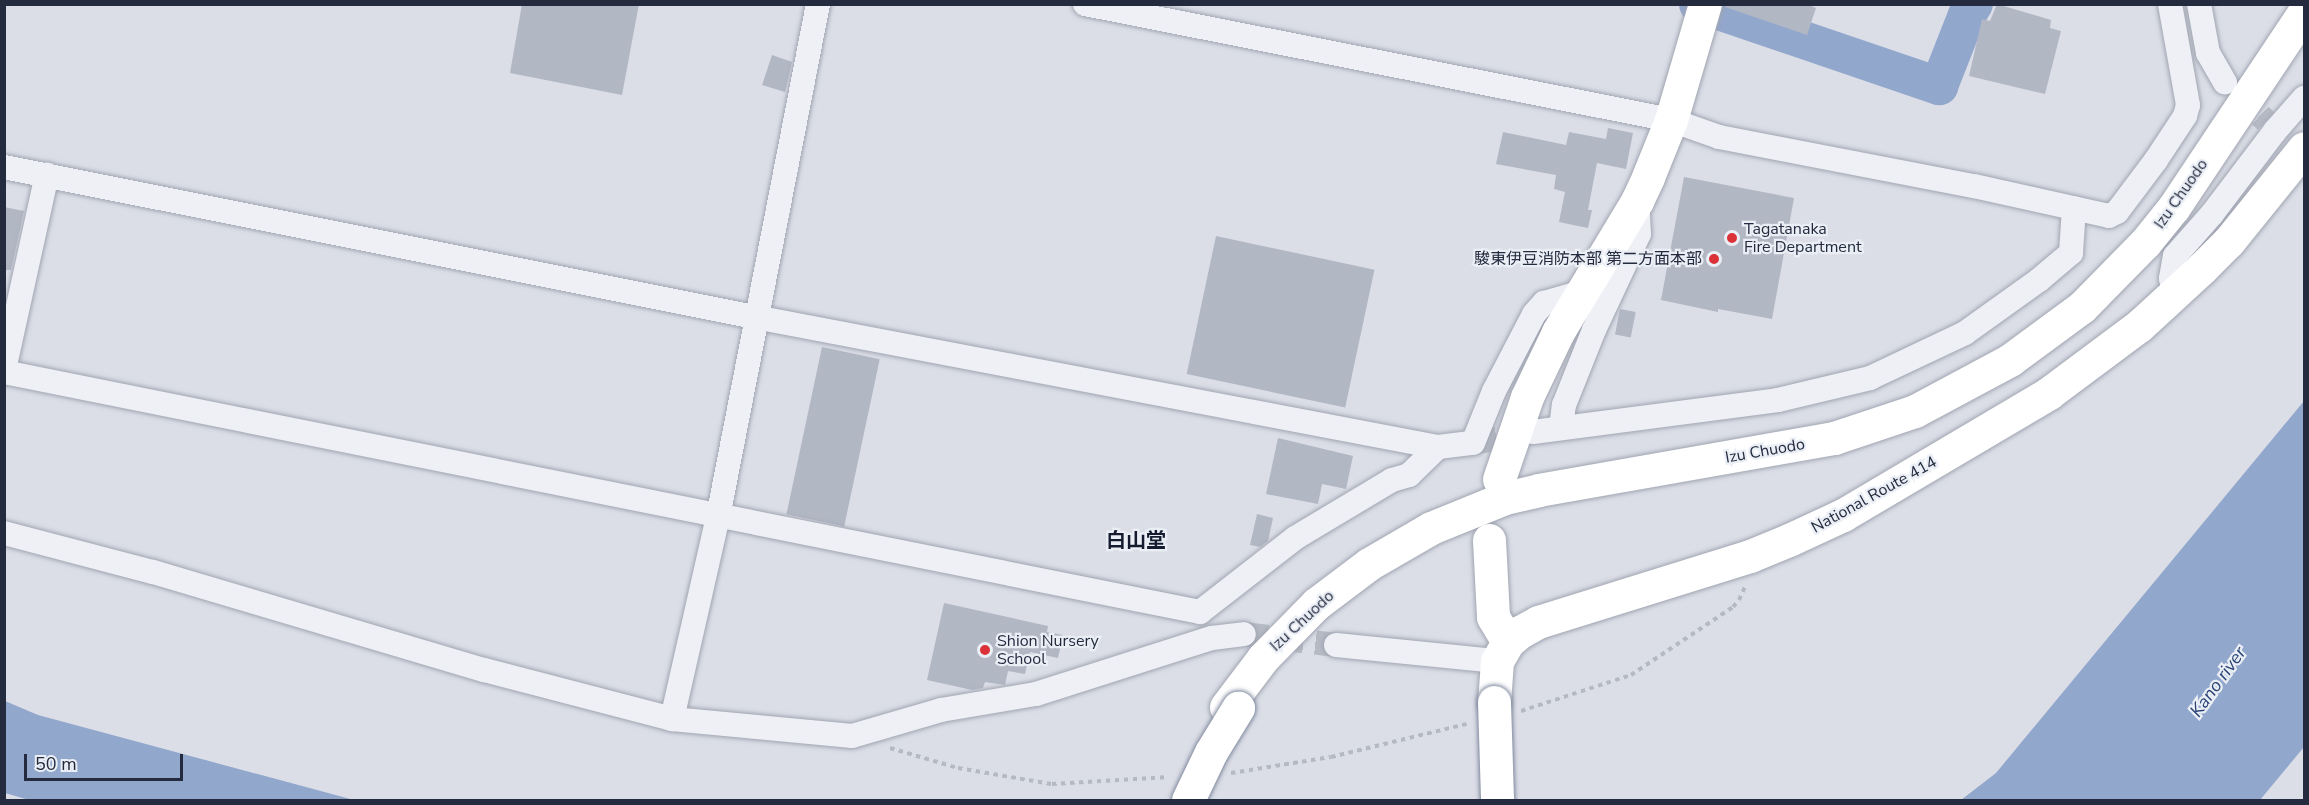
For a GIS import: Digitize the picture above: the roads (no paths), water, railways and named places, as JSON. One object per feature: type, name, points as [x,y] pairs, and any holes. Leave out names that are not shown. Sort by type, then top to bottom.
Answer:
[{"type":"main road","points":[[1499,479],[1527,397],[1579,293],[1637,201],[1671,120],[1705,4]]},
{"type":"main road","name":"Izu Chuodo","points":[[1182,792],[1199,755],[1263,658],[1316,604],[1369,564],[1441,524],[1505,498],[1539,490],[1834,438],[1915,411],[2010,360],[2082,307],[2145,243],[2174,207],[2304,12]]},
{"type":"main road","name":"Izu Chuodo","points":[[1232,707],[1308,627],[1350,591],[1407,554],[1473,522],[1508,510],[1583,493],[1794,458],[1877,438],[1968,398],[2016,370],[2090,315],[2152,251],[2182,214],[2304,34]]},
{"type":"main road","name":"National Route 414","points":[[1502,651],[1538,622],[1750,556],[1843,515],[2049,393],[2139,326],[2174,295],[2229,241],[2304,148]]},
{"type":"main road","points":[[1489,540],[1493,617],[1502,651],[1495,712],[1497,801]]},
{"type":"street","points":[[672,719],[718,517],[755,317],[818,4]]},
{"type":"street","points":[[1084,4],[1671,120],[1719,137],[1974,186],[2109,216],[2116,212],[2156,160],[2185,116],[2188,105],[2170,4]]},
{"type":"street","points":[[2199,4],[2208,52],[2225,83]]},
{"type":"street","points":[[2174,295],[2171,278],[2175,256],[2212,214],[2270,126],[2304,98]]},
{"type":"street","points":[[4,167],[755,317],[1438,447],[1473,443],[1494,391],[1534,314],[1544,303],[1579,293]]},
{"type":"street","points":[[46,176],[4,371],[718,517],[1200,612],[1295,538],[1392,480],[1409,475],[1438,447]]},
{"type":"street","points":[[1561,428],[1564,405],[1590,341],[1639,234],[1637,201]]},
{"type":"street","points":[[1533,432],[1778,400],[1870,378],[1965,333],[2039,280],[2071,253],[2074,208]]},
{"type":"street","points":[[4,534],[153,572],[484,670],[672,719],[852,736],[940,710],[1036,694],[1201,641],[1244,634]]},
{"type":"street","points":[[1336,645],[1502,651]]},
{"type":"water","name":"Kano river","points":[[2304,401],[2304,747],[2260,800],[1961,800],[1996,773]]},
{"type":"water","points":[[5,701],[38,715],[354,800],[29,800],[5,793]]},
{"type":"waterway","points":[[1698,4],[1939,86],[1967,15],[1974,4]]},
{"type":"tunnel","points":[[2234,91],[2266,121]]},
{"type":"tunnel","points":[[1473,443],[1527,433]]},
{"type":"tunnel","points":[[1244,634],[1336,645]]},
{"type":"place","name":"Tagatanaka Fire Department","points":[[1732,238]]},
{"type":"place","name":"駿東伊豆消防本部 第二方面本部","points":[[1714,259]]},
{"type":"place","name":"Shion Nursery School","points":[[985,650]]},
{"type":"district","name":"白山堂","points":[[1136,540]]}]
